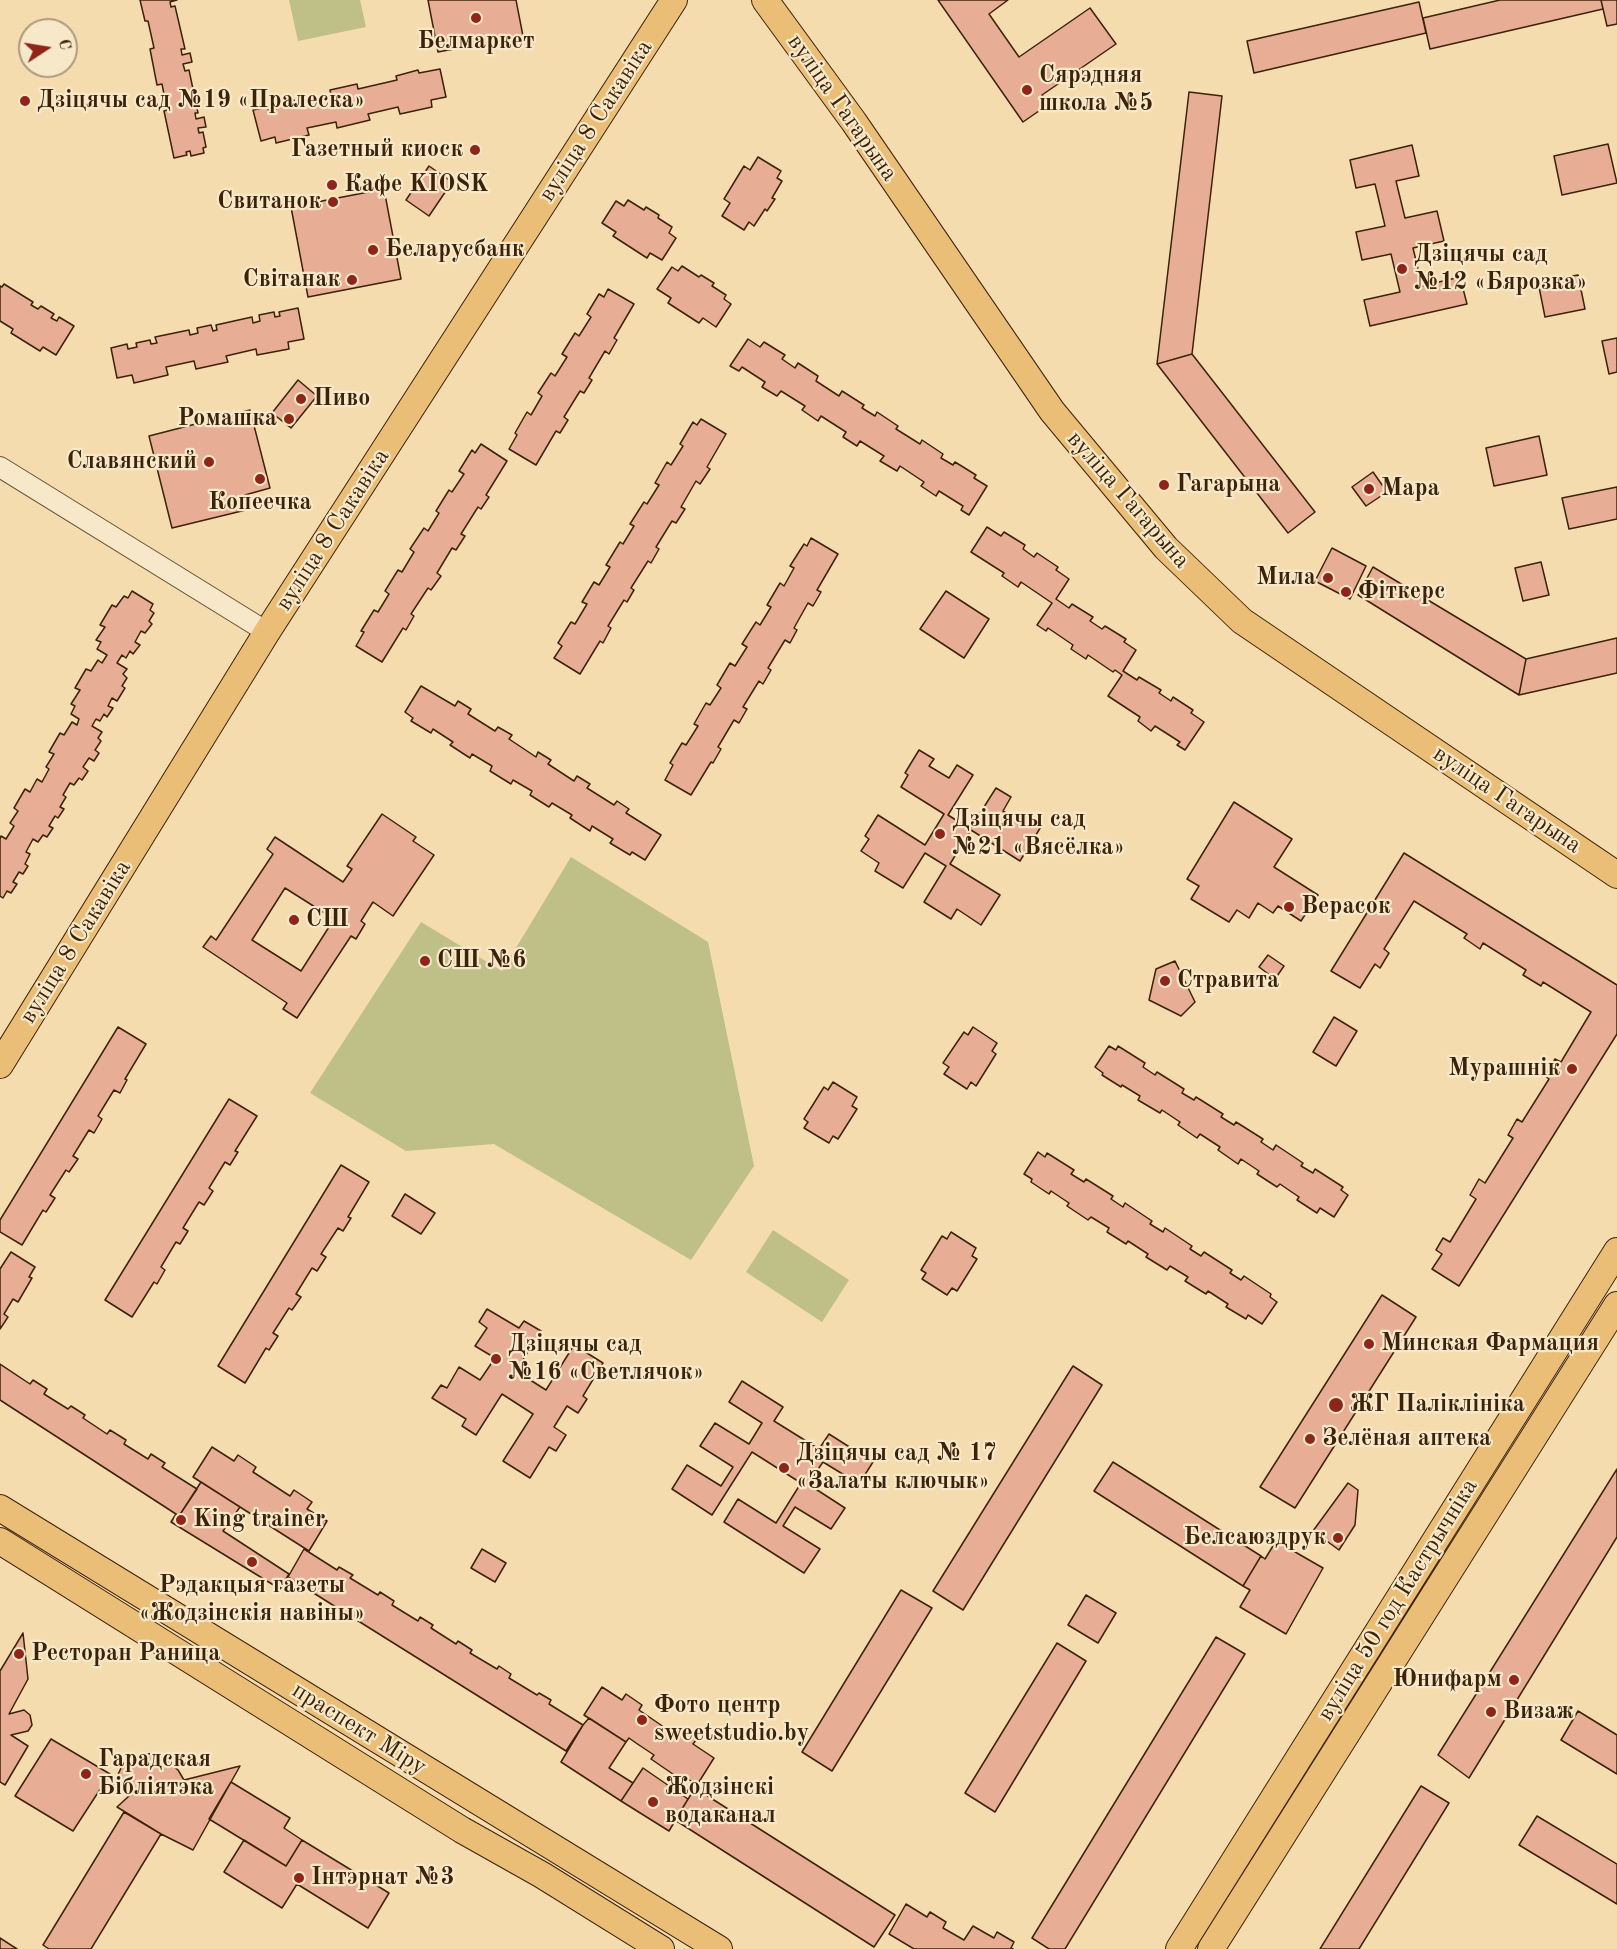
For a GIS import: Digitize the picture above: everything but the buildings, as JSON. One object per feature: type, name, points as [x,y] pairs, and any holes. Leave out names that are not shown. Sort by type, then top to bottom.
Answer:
[{"type":"main road","name":"вуліца 8 Сакавіка","points":[[0,1065],[267,632],[674,0]]},
{"type":"main road","name":"вуліца Гагарына","points":[[765,0],[854,122],[1052,411],[1166,548],[1242,621],[1617,875]]},
{"type":"main road","name":"вуліца 50 год Кастрычніка","points":[[1179,1949],[1617,1251]]},
{"type":"main road","name":"вуліца 50 год Кастрычніка","points":[[1211,1949],[1617,1305]]},
{"type":"main road","name":"праспект Міру","points":[[0,1508],[719,1949]]},
{"type":"main road","name":"праспект Міру","points":[[0,1541],[462,1830],[542,1875],[661,1949]]},
{"type":"main road","points":[[164,1642],[179,1618]]},
{"type":"main road","points":[[542,1875],[558,1851]]},
{"type":"street","points":[[0,467],[267,632]]},
{"type":"green space","points":[[289,0],[360,0],[366,27],[298,41]]},
{"type":"green space","points":[[571,857],[708,942],[754,1166],[691,1260],[494,1144],[406,1151],[310,1093],[421,922],[502,971]]},
{"type":"green space","points":[[773,1230],[849,1280],[822,1322],[746,1272]]},
{"type":"place","name":"Белмаркет","points":[[476,18]]},
{"type":"place","name":"Сярэдняя школа №5","points":[[1027,90]]},
{"type":"place","name":"Дзіцячы сад №19 «Пралеска»","points":[[25,101]]},
{"type":"place","name":"Газетный киоск","points":[[475,150]]},
{"type":"place","name":"Кафе KIOSK","points":[[332,185]]},
{"type":"place","name":"Свитанок","points":[[333,202]]},
{"type":"place","name":"Беларусбанк","points":[[373,250]]},
{"type":"place","name":"Дзіцячы сад №12 «Бярозка»","points":[[1402,269]]},
{"type":"place","name":"Світанак","points":[[352,280]]},
{"type":"place","name":"Пиво","points":[[301,399]]},
{"type":"place","name":"Ромашка","points":[[289,419]]},
{"type":"place","name":"Славянский","points":[[209,462]]},
{"type":"place","name":"Копеечка","points":[[260,479]]},
{"type":"place","name":"Гагарына","points":[[1164,485]]},
{"type":"place","name":"Мара","points":[[1369,489]]},
{"type":"place","name":"Мила","points":[[1328,578]]},
{"type":"place","name":"Фіткерс","points":[[1346,592]]},
{"type":"place","name":"Дзіцячы сад №21 «Вясёлка»","points":[[940,834]]},
{"type":"place","name":"Верасок","points":[[1289,907]]},
{"type":"place","name":"СШ","points":[[294,920]]},
{"type":"place","name":"СШ №6","points":[[425,961]]},
{"type":"place","name":"Стравита","points":[[1165,981]]},
{"type":"place","name":"Мурашнік","points":[[1572,1069]]},
{"type":"place","name":"Минская Фармация","points":[[1369,1344]]},
{"type":"place","name":"Дзіцячы сад №16 «Светлячок»","points":[[496,1359]]},
{"type":"place","name":"ЖГ Паліклініка","points":[[1336,1405]]},
{"type":"place","name":"Зелёная аптека","points":[[1310,1439]]},
{"type":"place","name":"Дзіцячы сад № 17 «Залаты ключык»","points":[[784,1468]]},
{"type":"place","name":"King trainer","points":[[181,1520]]},
{"type":"place","name":"Белсаюздрук","points":[[1338,1538]]},
{"type":"place","name":"Рэдакцыя газеты «Жодзінскія навіны»","points":[[252,1562]]},
{"type":"place","name":"Ресторан Раница","points":[[19,1654]]},
{"type":"place","name":"Юнифарм","points":[[1514,1680]]},
{"type":"place","name":"Визаж","points":[[1491,1712]]},
{"type":"place","name":"Фото центр sweetstudio.by","points":[[642,1720]]},
{"type":"place","name":"Гарадская Бібліятэка","points":[[86,1774]]},
{"type":"place","name":"Жодзінскі водаканал","points":[[653,1802]]},
{"type":"place","name":"Інтэрнат №3","points":[[299,1878]]}]
